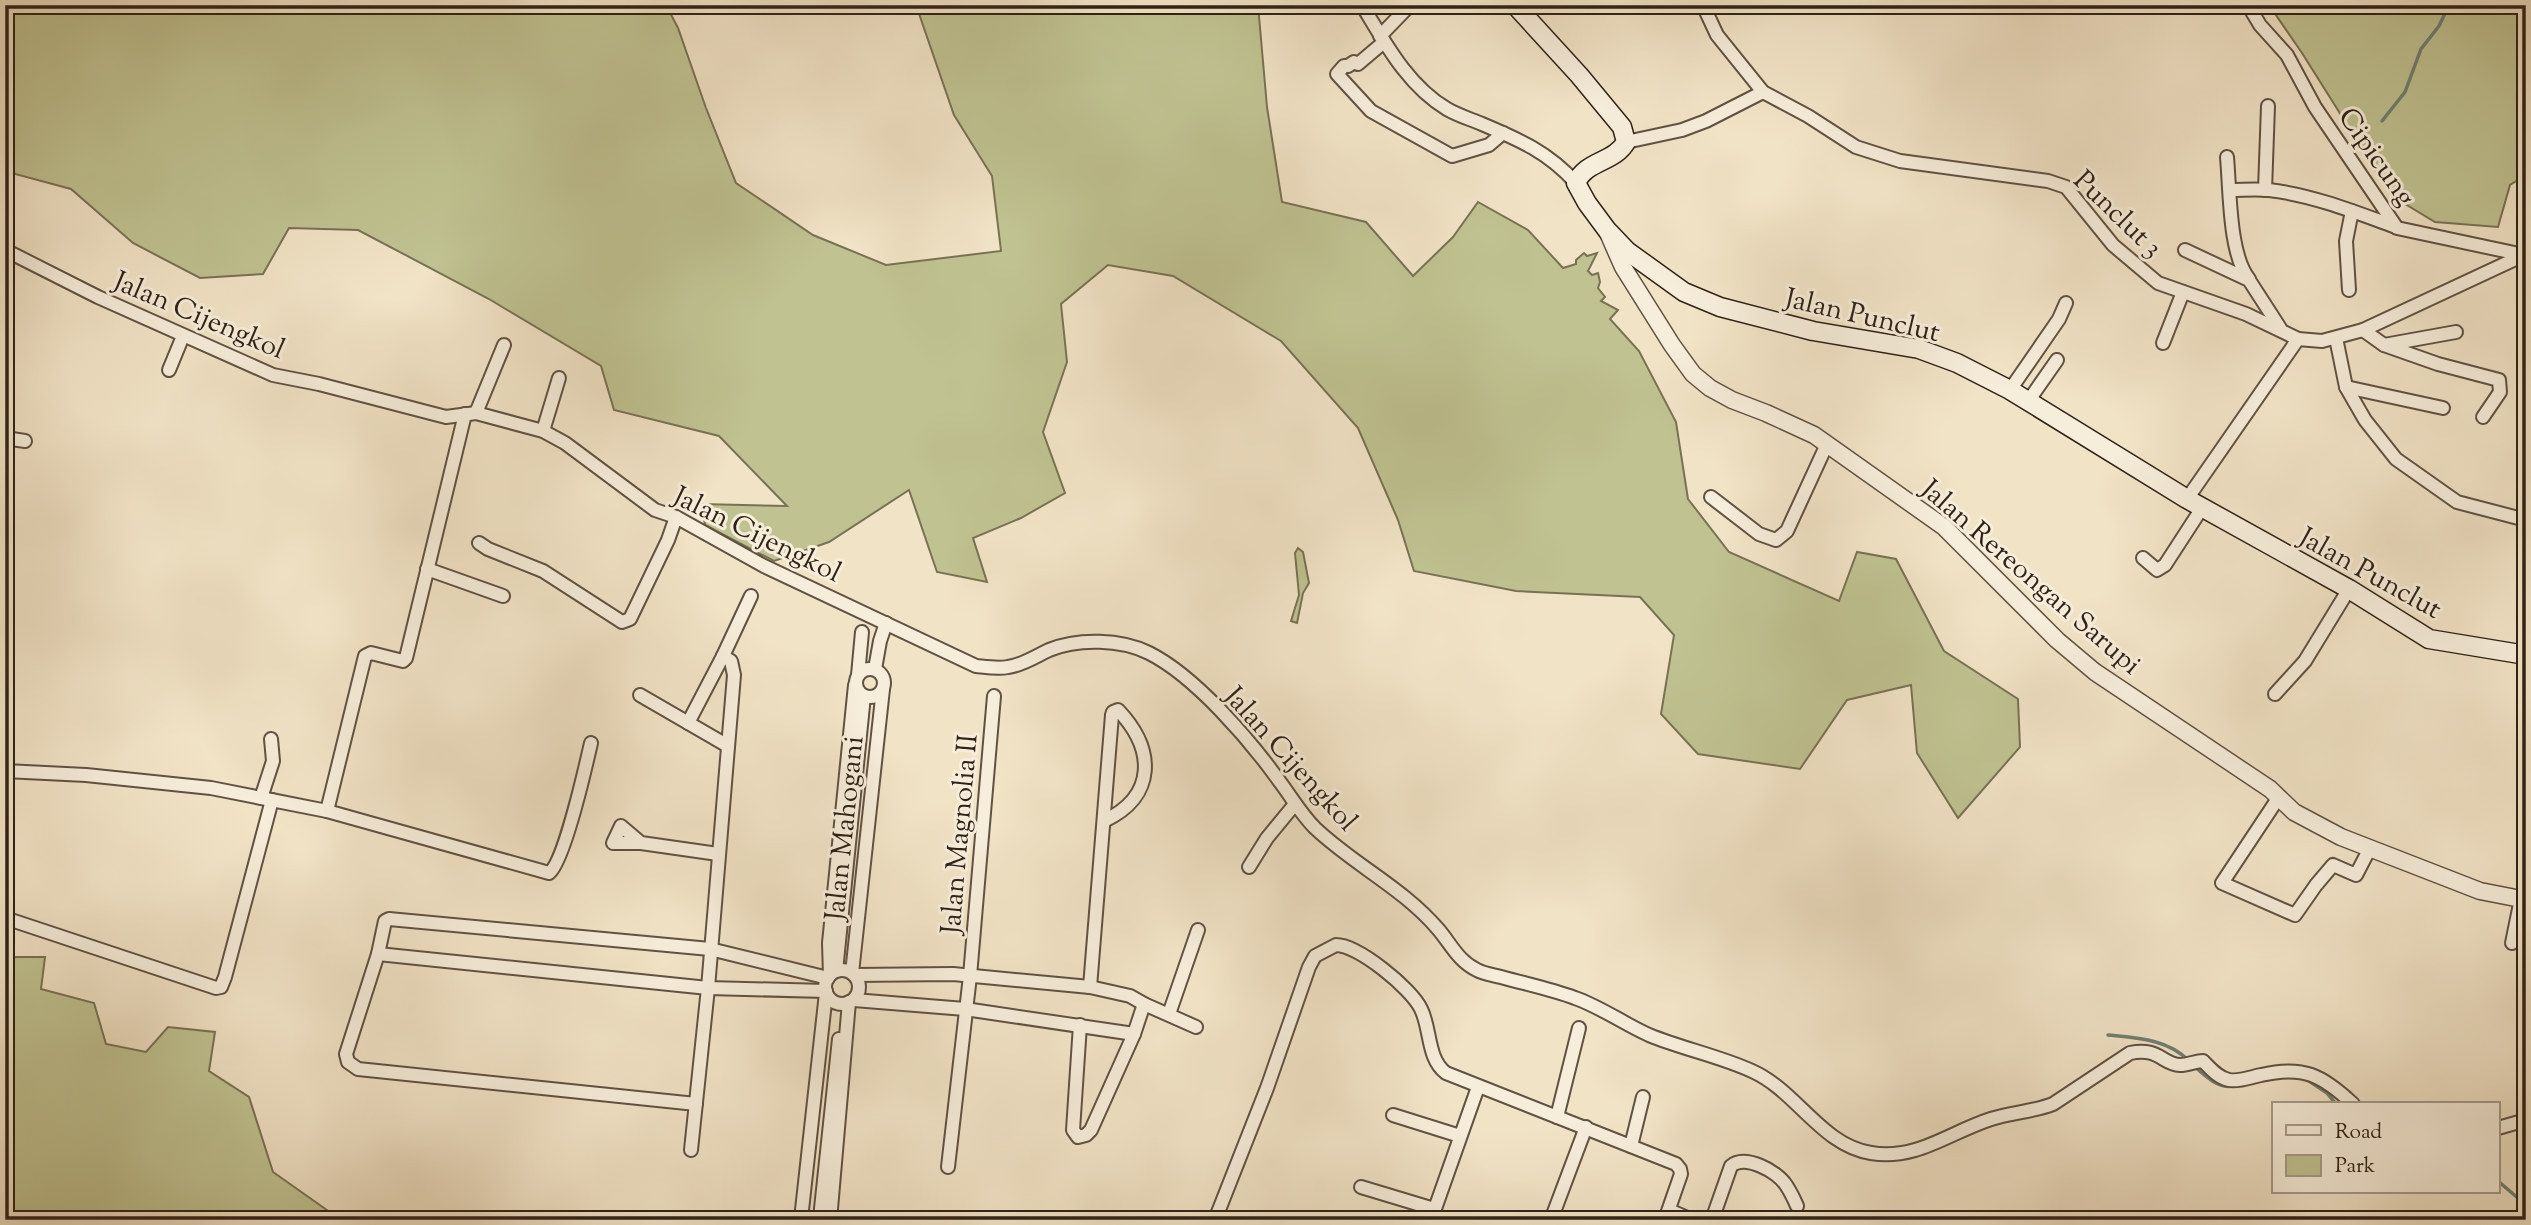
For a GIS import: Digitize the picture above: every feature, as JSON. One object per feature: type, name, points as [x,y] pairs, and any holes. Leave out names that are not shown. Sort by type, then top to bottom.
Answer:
[{"type":"main road","points":[[1515,5],[1622,127],[1626,142],[1621,152],[1587,169],[1576,183]]},
{"type":"main road","name":"Jalan Punclut","points":[[1576,183],[1606,230],[1627,251],[1684,292],[1720,307],[1813,331],[1919,349],[1957,363],[2010,390],[2194,504],[2349,589],[2429,639],[2526,655]]},
{"type":"street","points":[[1362,5],[1382,39],[1418,86],[1447,109],[1538,149],[1576,183]]},
{"type":"street","points":[[1410,5],[1358,64],[1354,62],[1344,66],[1337,74],[1371,111],[1452,156],[1489,145],[1503,132]]},
{"type":"street","points":[[1626,142],[1682,130],[1763,92],[1717,35],[1703,5]]},
{"type":"street","name":"Cipicung","points":[[2248,5],[2260,24],[2287,55],[2315,107],[2372,194],[2398,228],[2525,255]]},
{"type":"street","name":"Punclut 3","points":[[1763,92],[1808,116],[1856,147],[1900,161],[2048,180],[2066,187],[2113,245],[2158,283],[2280,328],[2298,339]]},
{"type":"street","points":[[2265,190],[2268,106]]},
{"type":"street","points":[[2227,157],[2239,263],[2280,328]]},
{"type":"street","points":[[2230,190],[2286,193],[2352,211],[2398,228]]},
{"type":"street","points":[[2349,290],[2346,241],[2352,211]]},
{"type":"street","name":"Jalan Rereongan Sarupi","points":[[1606,230],[1623,267],[1693,374],[1710,388],[1732,400],[1814,435],[1944,527],[2057,640],[2095,672],[2157,716],[2270,789],[2294,812],[2341,836],[2480,891],[2523,900]]},
{"type":"street","name":"Jalan Cijengkol","points":[[5,250],[98,298],[273,375],[319,384],[446,417],[471,414],[544,430],[655,510],[676,517],[764,566],[976,666],[1008,667],[1052,649],[1080,642],[1116,643],[1147,652],[1176,671],[1238,728],[1314,826],[1347,855],[1406,896],[1440,931],[1455,954],[1476,970],[1575,998],[1648,1034],[1754,1071],[1794,1100],[1825,1132],[1867,1153],[1895,1156],[1921,1149],[1996,1117],[2042,1109],[2130,1053],[2149,1052],[2181,1065],[2203,1061],[2228,1080],[2284,1070],[2310,1073],[2334,1087],[2351,1102]]},
{"type":"street","points":[[2185,250],[2249,280]]},
{"type":"street","points":[[2143,558],[2157,570],[2165,565],[2194,504],[2298,339],[2318,341],[2363,330],[2525,255]]},
{"type":"street","points":[[2163,343],[2183,292]]},
{"type":"street","points":[[2010,390],[2067,303]]},
{"type":"street","points":[[2363,330],[2384,345],[2438,364],[2499,380],[2500,392],[2483,416]]},
{"type":"street","points":[[2384,345],[2456,332]]},
{"type":"street","points":[[169,370],[183,335]]},
{"type":"street","points":[[2336,338],[2346,387],[2365,420],[2396,459],[2457,502],[2526,520]]},
{"type":"street","points":[[327,811],[364,658],[371,653],[403,661],[406,659],[427,569],[471,414],[504,345]]},
{"type":"street","points":[[2027,402],[2057,360]]},
{"type":"street","points":[[544,430],[559,378]]},
{"type":"street","points":[[2346,387],[2443,408]]},
{"type":"street","points":[[5,438],[25,441]]},
{"type":"street","points":[[1711,497],[1759,534],[1776,540],[1787,531],[1827,444]]},
{"type":"street","points":[[479,543],[485,548],[543,571],[622,622],[627,622],[668,540],[676,517]]},
{"type":"street","points":[[427,569],[503,596]]},
{"type":"street","points":[[2275,694],[2305,661],[2349,589]]},
{"type":"street","points":[[688,723],[751,596]]},
{"type":"street","points":[[875,669],[886,623]]},
{"type":"street","points":[[814,1219],[839,986],[829,943],[862,632]]},
{"type":"street","points":[[691,1150],[708,988],[734,675],[731,661],[723,656]]},
{"type":"street","points":[[814,1219],[873,694],[883,677],[875,669],[865,669],[857,680],[858,691],[873,694]]},
{"type":"street","name":"Jalan Mahogani","points":[[839,986],[873,694]]},
{"type":"street","points":[[640,695],[728,746]]},
{"type":"street","name":"Jalan Magnolia II","points":[[948,1167],[970,976],[994,696]]},
{"type":"street","points":[[1090,987],[1112,712],[1118,710],[1140,738],[1144,748],[1145,769],[1142,783],[1128,806],[1104,821]]},
{"type":"street","points":[[5,918],[216,988],[221,987],[236,940],[266,799],[273,761],[271,739]]},
{"type":"street","points":[[5,771],[86,775],[211,788],[327,811],[549,873],[553,871],[559,858],[580,791],[591,743]]},
{"type":"street","points":[[2279,797],[2222,883],[2295,915],[2333,865],[2356,875],[2370,848]]},
{"type":"street","points":[[1249,867],[1267,838],[1295,804]]},
{"type":"street","points":[[642,843],[718,854]]},
{"type":"street","points":[[2512,943],[2523,900]]},
{"type":"street","points":[[696,1104],[358,1069],[348,1062],[346,1054],[378,954],[384,923],[389,919],[710,949],[807,971],[839,986],[965,1009],[1134,1034]]},
{"type":"street","points":[[1169,1014],[1198,930]]},
{"type":"street","points":[[1215,1220],[1267,1088],[1309,967],[1315,956],[1336,944],[1348,948],[1379,967],[1405,989],[1422,1010],[1433,1055],[1441,1069],[1478,1087],[1676,1164],[1681,1174],[1667,1215],[1692,1220]]},
{"type":"street","points":[[378,954],[708,988],[839,986],[970,976],[1090,987],[1130,996],[1196,1027]]},
{"type":"street","points":[[1080,1025],[1073,1125],[1078,1138],[1091,1130],[1134,1034],[1144,1004]]},
{"type":"street","points":[[1557,1117],[1579,1028]]},
{"type":"street","points":[[1361,1187],[1432,1215],[1478,1087]]},
{"type":"street","points":[[1631,1146],[1643,1097]]},
{"type":"street","points":[[1393,1115],[1460,1136]]},
{"type":"street","points":[[2500,1127],[2526,1120]]},
{"type":"street","points":[[1551,1220],[1586,1127]]},
{"type":"street","points":[[1712,1220],[1731,1166],[1736,1161],[1745,1160],[1785,1182],[1797,1206]]},
{"type":"green space","points":[[5,5],[666,5],[678,28],[736,183],[813,235],[886,265],[1001,251],[992,176],[954,115],[916,5],[1258,5],[1267,107],[1282,202],[1366,222],[1413,276],[1453,237],[1478,202],[1528,230],[1563,268],[1576,264],[1576,260],[1584,253],[1587,256],[1597,253],[1588,271],[1592,275],[1598,273],[1598,288],[1605,297],[1601,301],[1618,310],[1610,319],[1639,351],[1676,422],[1688,499],[1729,552],[1839,601],[1857,552],[1896,559],[1944,651],[2018,699],[2020,747],[1958,818],[1917,753],[1911,685],[1847,700],[1800,769],[1698,754],[1661,714],[1674,635],[1640,597],[1516,591],[1414,571],[1398,520],[1358,428],[1281,341],[1173,276],[1108,265],[1061,304],[1067,362],[1043,432],[1065,493],[1021,518],[973,538],[987,582],[937,572],[909,490],[829,542],[774,561],[705,525],[702,504],[787,506],[719,436],[614,410],[601,366],[489,299],[358,230],[289,228],[263,274],[200,278],[133,243],[71,189],[15,174],[5,157]]},
{"type":"green space","points":[[2269,5],[2526,5],[2526,175],[2510,185],[2498,227],[2435,222],[2392,196]]},
{"type":"green space","points":[[1298,548],[1303,552],[1309,583],[1303,593],[1297,623],[1291,621],[1299,595],[1295,553]]},
{"type":"green space","points":[[16,957],[45,957],[41,989],[94,1003],[106,1044],[146,1052],[168,1027],[215,1032],[209,1071],[249,1097],[273,1172],[341,1220],[5,1220],[5,960]]},
{"type":"waterway","points":[[2382,121],[2405,92],[2421,49],[2439,26],[2449,5]]},
{"type":"waterway","points":[[2108,1035],[2161,1044],[2188,1060]]},
{"type":"waterway","points":[[2193,1065],[2217,1084],[2234,1086]]},
{"type":"waterway","points":[[2306,1079],[2327,1093],[2334,1102]]},
{"type":"waterway","points":[[2500,1183],[2526,1205]]}]
